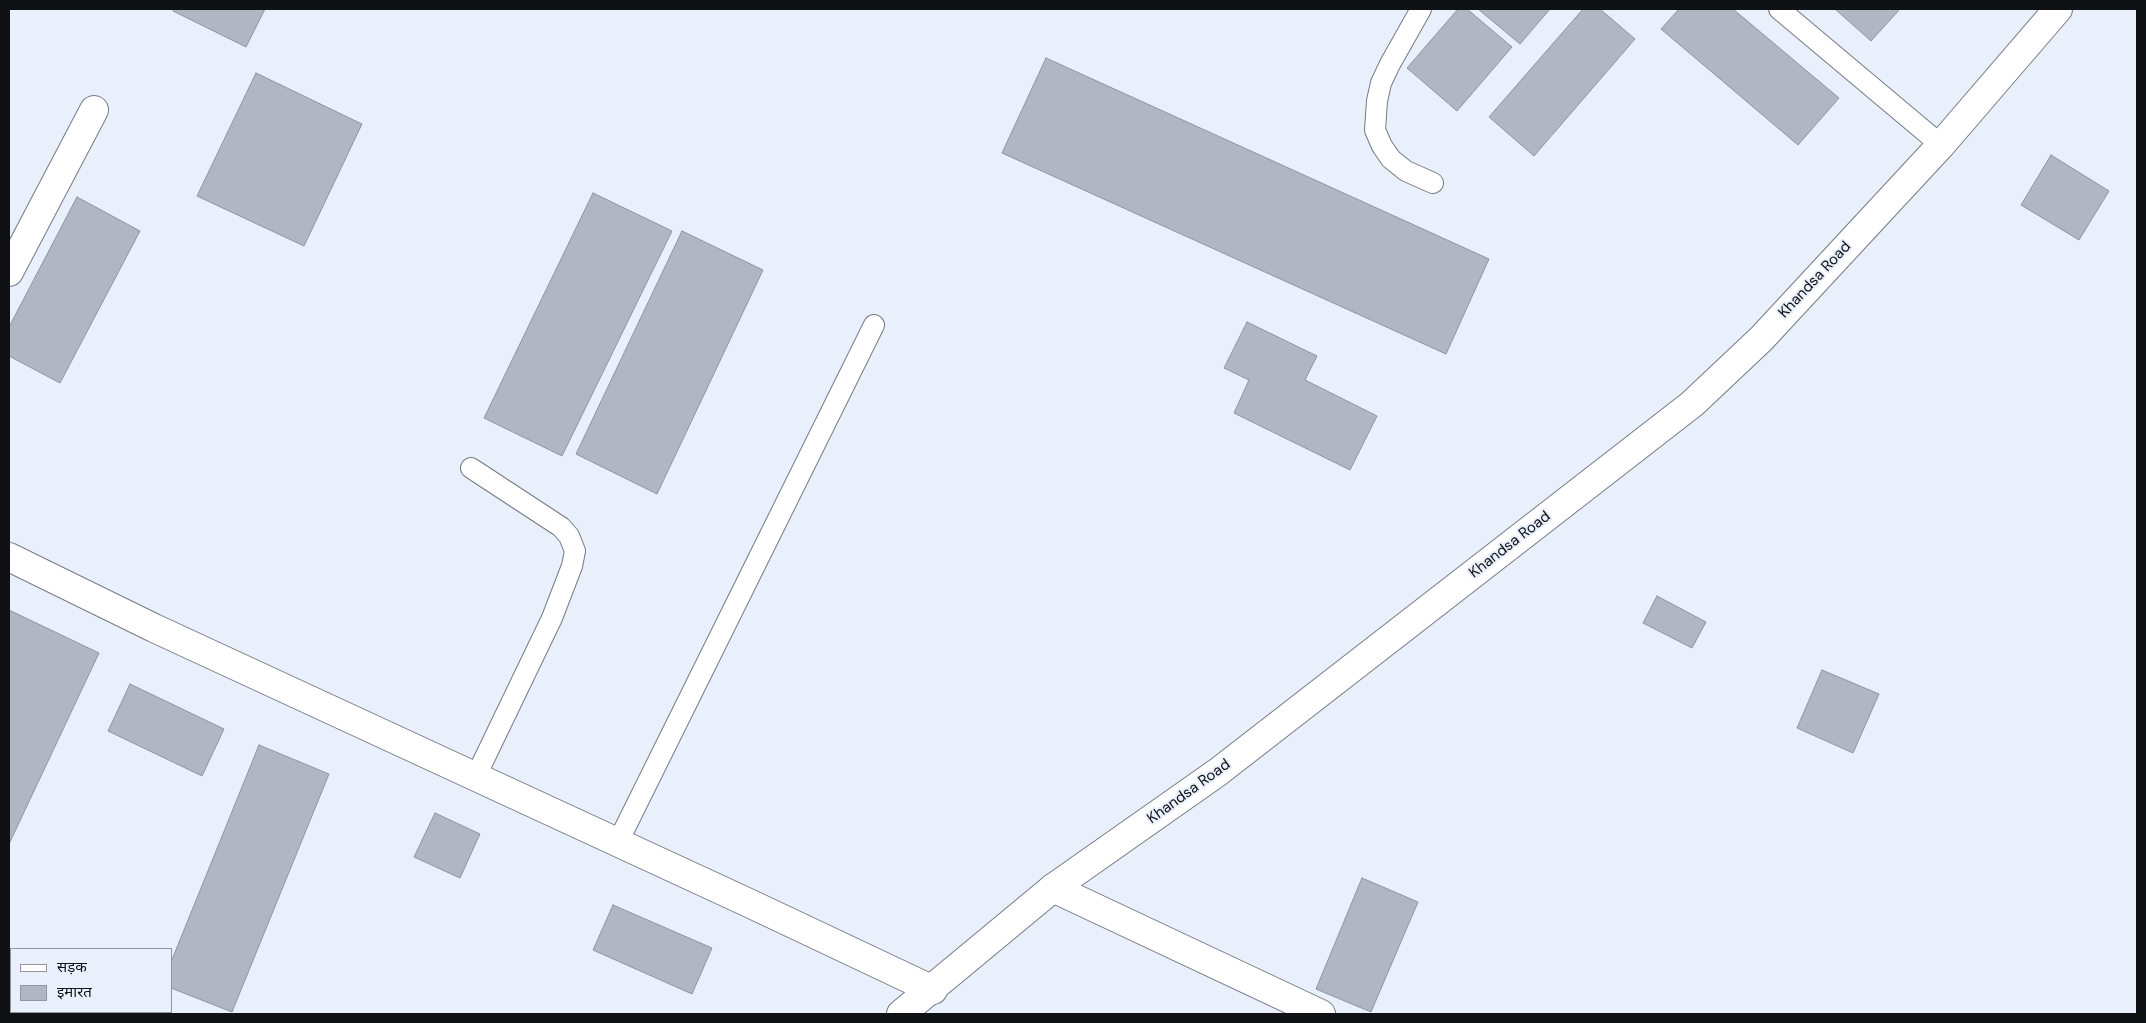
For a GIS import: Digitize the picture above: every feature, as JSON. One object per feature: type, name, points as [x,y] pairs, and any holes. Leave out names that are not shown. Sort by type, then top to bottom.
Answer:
[{"type":"street","name":"Khandsa Road","points":[[901,1014],[933,990],[1053,888],[1218,772],[1692,404],[1760,339],[1941,145],[2058,9]]},
{"type":"street","points":[[9,272],[94,110]]},
{"type":"street","points":[[9,557],[154,628],[933,990]]},
{"type":"street","points":[[1053,888],[1315,1013]]},
{"type":"lane","points":[[1421,9],[1381,84],[1377,101],[1375,130],[1382,146],[1391,159],[1406,172],[1433,183]]},
{"type":"lane","points":[[1779,9],[1941,145]]},
{"type":"lane","points":[[618,842],[874,325]]},
{"type":"lane","points":[[471,468],[561,527],[569,536],[575,551],[572,566],[552,618],[476,776]]},
{"type":"building","points":[[174,9],[265,9],[246,47],[173,11]]},
{"type":"building","points":[[1458,9],[1467,9],[1512,47],[1457,111],[1407,68]]},
{"type":"building","points":[[1478,9],[1550,9],[1520,44]]},
{"type":"building","points":[[1583,9],[1600,9],[1635,39],[1534,156],[1489,117]]},
{"type":"building","points":[[1679,9],[1733,9],[1839,98],[1798,145],[1661,29]]},
{"type":"building","points":[[1835,9],[1900,9],[1871,41]]},
{"type":"building","points":[[1046,58],[1489,259],[1446,354],[1002,153]]},
{"type":"building","points":[[256,73],[362,124],[304,246],[197,196]]},
{"type":"building","points":[[2051,155],[2109,191],[2079,240],[2021,205]]},
{"type":"building","points":[[593,193],[672,231],[562,456],[484,418]]},
{"type":"building","points":[[77,197],[140,231],[60,383],[9,356],[9,327]]},
{"type":"building","points":[[682,231],[763,270],[657,494],[576,454]]},
{"type":"building","points":[[1247,322],[1317,356],[1305,380],[1377,416],[1350,470],[1234,413],[1249,380],[1224,368]]},
{"type":"building","points":[[1657,596],[1706,622],[1692,648],[1643,623]]},
{"type":"building","points":[[9,610],[99,653],[9,844]]},
{"type":"building","points":[[1822,670],[1879,694],[1853,753],[1797,728]]},
{"type":"building","points":[[130,684],[224,729],[202,776],[108,731]]},
{"type":"building","points":[[259,745],[329,774],[232,1012],[172,988],[172,960]]},
{"type":"building","points":[[435,813],[480,834],[460,878],[414,857]]},
{"type":"building","points":[[1362,878],[1418,902],[1371,1012],[1316,989]]},
{"type":"building","points":[[613,905],[712,948],[692,994],[593,950]]}]
